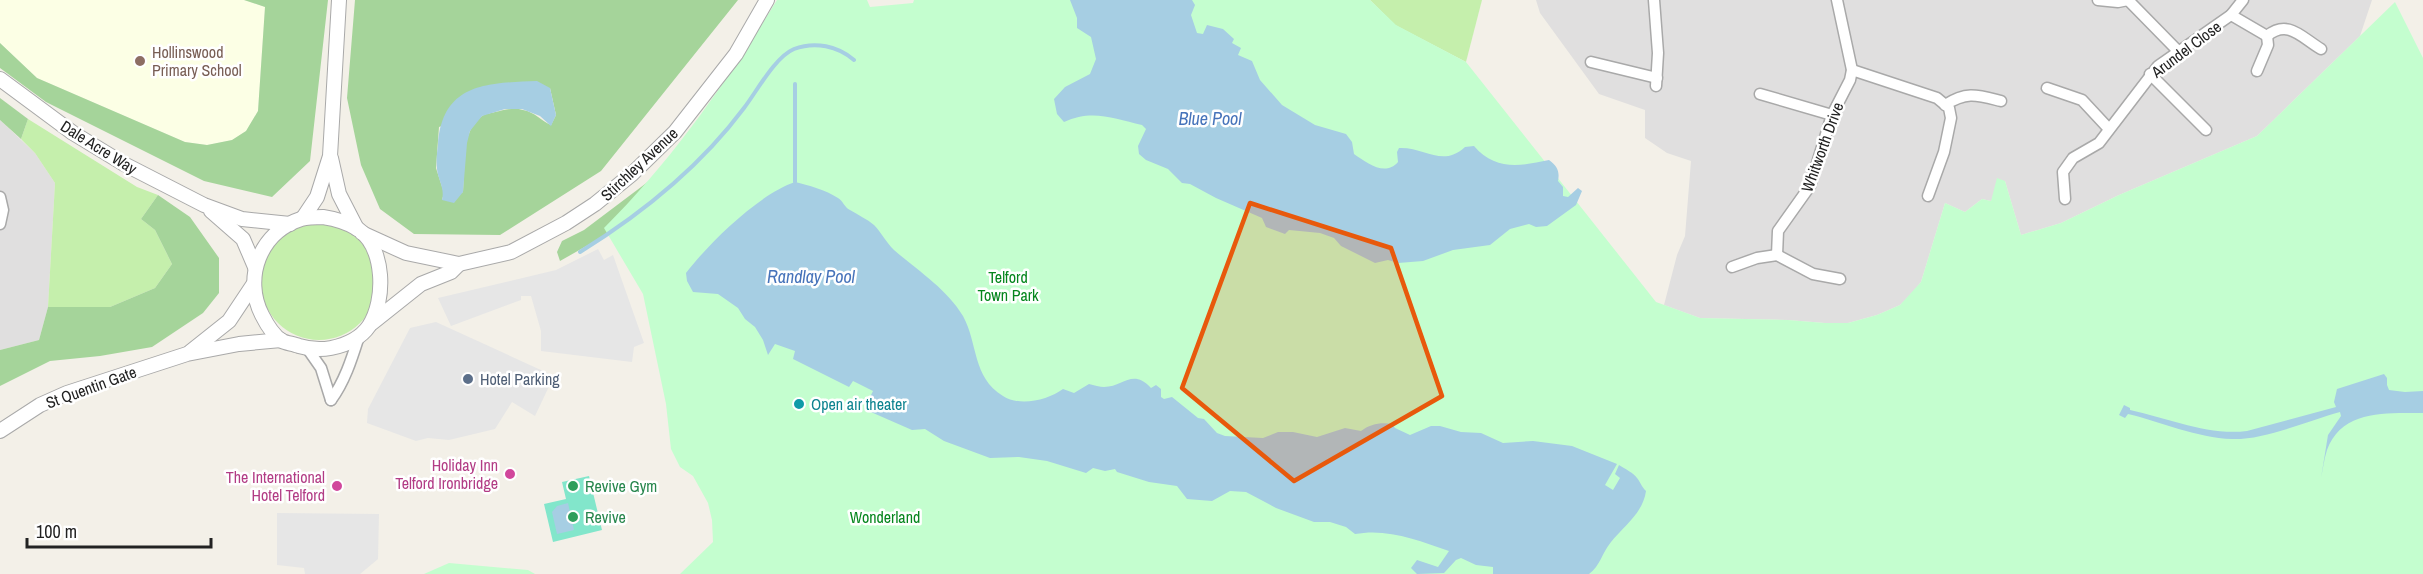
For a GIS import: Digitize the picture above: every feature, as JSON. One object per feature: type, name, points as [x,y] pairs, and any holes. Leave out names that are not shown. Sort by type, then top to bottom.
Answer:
[{"type":"street","points":[[281,340],[257,304],[254,285],[255,267],[262,249],[274,235],[296,221],[317,197],[330,156],[339,0]]},
{"type":"street","name":"Stirchley Avenue","points":[[459,264],[510,252],[539,237],[595,204],[632,174],[675,132],[701,100],[736,54],[767,0]]},
{"type":"street","points":[[1591,62],[1656,82],[1658,54],[1654,0]]},
{"type":"street","points":[[1837,0],[1852,70],[1937,98],[1949,108],[1951,118],[1944,152],[1928,196]]},
{"type":"street","points":[[2098,0],[2118,2],[2128,0],[2178,51]]},
{"type":"street","name":"Arundel Close","points":[[2065,199],[2063,172],[2073,158],[2099,143],[2150,74],[2178,51],[2231,15],[2243,0]]},
{"type":"street","points":[[2231,15],[2267,36]]},
{"type":"street","points":[[2267,36],[2277,28],[2286,27],[2321,49]]},
{"type":"street","points":[[2258,71],[2268,45],[2267,36]]},
{"type":"street","name":"Whitworth Drive","points":[[1777,255],[1778,231],[1810,186],[1832,115],[1850,80],[1852,70]]},
{"type":"street","points":[[2150,74],[2206,130]]},
{"type":"street","name":"Dale Acre Way","points":[[0,79],[73,133],[124,164],[204,205],[242,219],[296,221]]},
{"type":"street","points":[[2048,88],[2082,100],[2109,129]]},
{"type":"street","points":[[1760,94],[1832,115]]},
{"type":"street","points":[[1945,105],[1958,97],[1969,94],[2001,101]]},
{"type":"street","points":[[330,156],[339,194],[376,257],[381,280],[380,295],[370,325]]},
{"type":"street","points":[[0,197],[3,210],[0,224]]},
{"type":"street","name":"Dale Acre Way","points":[[204,205],[243,239],[255,267]]},
{"type":"street","points":[[296,221],[324,217],[341,220],[406,253],[459,264]]},
{"type":"street","points":[[1732,267],[1757,258],[1777,255],[1814,274],[1840,279]]},
{"type":"street","points":[[188,354],[239,344],[281,340],[307,348],[326,349],[343,345],[359,336],[421,284],[451,272],[459,264]]},
{"type":"street","points":[[188,354],[229,321],[254,285]]},
{"type":"street","points":[[307,348],[321,368],[331,400],[342,380],[359,336]]},
{"type":"street","name":"St Quentin Gate","points":[[0,431],[40,405],[67,393],[188,354]]},
{"type":"highlighted area","points":[[1250,203],[1391,248],[1442,396],[1294,481],[1182,388]]},
{"type":"shaded area","name":"Hollinswood Primary School","points":[[0,0],[244,0],[265,7],[258,111],[246,131],[232,140],[207,145],[185,142],[37,78],[0,43]]},
{"type":"shaded area","points":[[1536,0],[2372,0],[2360,36],[2257,136],[2119,195],[2061,223],[2021,235],[2005,181],[1991,201],[1982,199],[1965,212],[1945,203],[1921,282],[1908,298],[1900,305],[1877,315],[1848,323],[1825,323],[1700,318],[1664,305],[1677,255],[1685,236],[1691,161],[1667,153],[1645,138],[1645,110],[1599,94],[1540,13]]},
{"type":"shaded area","points":[[0,120],[35,153],[55,183],[48,307],[39,340],[0,350]]},
{"type":"shaded area","name":"Hotel Parking","points":[[598,249],[604,260],[613,255],[644,343],[634,347],[632,362],[541,351],[541,331],[531,296],[521,296],[521,300],[451,326],[438,298],[556,270]]},
{"type":"shaded area","name":"Hotel Parking","points":[[436,322],[554,376],[535,416],[512,402],[495,429],[449,440],[428,438],[416,441],[367,423],[368,409],[410,328]]},
{"type":"shaded area","points":[[277,513],[379,514],[378,559],[360,574],[305,574],[304,568],[277,565]]},
{"type":"green space","points":[[244,0],[328,0],[310,161],[272,197],[204,181],[46,102],[0,68],[0,43],[37,78],[185,142],[207,145],[232,140],[246,131],[258,111],[265,7]]},
{"type":"green space","points":[[355,0],[738,0],[601,171],[500,235],[414,234],[380,209],[361,165],[347,98]],"holes":[[[550,88],[556,115],[551,125],[520,109],[482,116],[470,131],[467,141],[463,192],[442,200],[444,193],[436,168],[439,127]]]},
{"type":"green space","name":"Telford Town Park","points":[[777,0],[867,0],[870,7],[913,3],[914,0],[1370,0],[1396,25],[1466,62],[1656,302],[1700,318],[1825,323],[1848,323],[1877,315],[1900,305],[1921,282],[1945,203],[1965,212],[1982,199],[1991,201],[1997,178],[2005,181],[2021,235],[2061,223],[2119,195],[2257,136],[2395,2],[2423,58],[2423,574],[680,574],[713,542],[712,520],[708,503],[693,476],[680,467],[671,449],[666,404],[643,294],[604,228],[653,176],[675,148],[718,90]]},
{"type":"green space","points":[[804,0],[620,227],[560,261],[557,252],[562,241],[584,230],[653,178]]},
{"type":"green space","points":[[1370,0],[1482,0],[1466,62],[1395,25]]},
{"type":"green space","points":[[0,98],[28,119],[21,139],[0,120]]},
{"type":"green space","points":[[28,119],[137,187],[158,195],[141,219],[155,230],[172,264],[155,288],[110,307],[48,307],[55,183],[35,153],[21,139]]},
{"type":"green space","points":[[158,195],[190,217],[219,258],[219,293],[203,313],[152,347],[100,356],[50,361],[0,386],[0,350],[39,340],[48,307],[110,307],[155,288],[172,264],[155,230],[141,219]]},
{"type":"green space","points":[[319,224],[341,228],[360,241],[373,260],[377,282],[373,304],[360,323],[341,336],[319,340],[297,336],[278,323],[265,304],[261,282],[265,260],[278,241],[297,228]]},
{"type":"green space","name":"Revive","points":[[589,476],[602,530],[553,542],[544,504],[566,499],[562,482]]},
{"type":"green space","points":[[449,563],[528,570],[535,574],[424,574]]},
{"type":"water","name":"Blue Pool","points":[[1070,0],[1192,0],[1195,5],[1191,15],[1197,33],[1203,34],[1207,25],[1223,29],[1234,39],[1232,43],[1241,48],[1238,55],[1252,61],[1260,80],[1282,105],[1315,125],[1346,134],[1352,142],[1354,154],[1376,167],[1387,168],[1398,162],[1399,148],[1449,156],[1465,147],[1474,146],[1491,160],[1509,165],[1549,160],[1559,174],[1558,181],[1563,187],[1563,196],[1568,197],[1578,188],[1582,191],[1576,205],[1547,226],[1536,227],[1529,224],[1510,229],[1490,245],[1453,250],[1423,261],[1398,263],[1388,260],[1375,263],[1341,246],[1334,238],[1320,233],[1289,230],[1285,234],[1266,227],[1262,218],[1190,184],[1182,183],[1168,169],[1146,160],[1139,154],[1138,146],[1146,129],[1142,125],[1093,115],[1064,122],[1057,114],[1054,99],[1065,87],[1090,74],[1096,59],[1091,37],[1077,28],[1077,18]]},
{"type":"water","points":[[537,81],[550,88],[556,115],[551,126],[540,116],[522,109],[505,109],[482,116],[470,131],[467,143],[463,192],[454,203],[442,200],[443,192],[437,157],[441,125],[448,109],[470,90],[501,83]]},
{"type":"water","name":"Randlay Pool","points":[[795,182],[817,188],[840,199],[848,209],[877,228],[894,250],[948,297],[968,326],[977,359],[986,379],[993,388],[1010,399],[1034,401],[1063,389],[1074,393],[1089,384],[1102,387],[1138,379],[1151,388],[1156,385],[1161,389],[1161,397],[1164,399],[1172,397],[1198,418],[1204,419],[1217,433],[1225,436],[1263,438],[1278,432],[1293,432],[1317,437],[1345,428],[1361,431],[1372,425],[1384,423],[1392,424],[1395,428],[1410,435],[1431,426],[1440,426],[1461,432],[1481,433],[1503,443],[1533,441],[1572,446],[1617,464],[1605,485],[1613,490],[1620,478],[1615,474],[1619,465],[1632,473],[1646,491],[1644,499],[1637,513],[1611,542],[1596,567],[1589,574],[1493,574],[1493,567],[1476,565],[1461,558],[1456,560],[1444,573],[1417,574],[1411,568],[1417,560],[1438,567],[1449,551],[1391,534],[1355,534],[1346,527],[1330,522],[1314,522],[1276,508],[1246,492],[1230,491],[1212,501],[1187,499],[1177,486],[1149,482],[1117,472],[1115,469],[1105,471],[1093,468],[1086,473],[1047,461],[1019,457],[990,458],[944,441],[925,429],[912,430],[864,409],[873,391],[853,381],[849,387],[793,359],[795,351],[775,344],[768,355],[755,327],[745,319],[738,308],[718,294],[693,292],[687,281],[686,273],[736,221],[766,197]]},
{"type":"water","points":[[2384,374],[2389,390],[2423,391],[2423,413],[2367,416],[2343,427],[2327,450],[2321,478],[2328,435],[2341,416],[2340,412],[2272,433],[2232,439],[2193,433],[2128,414],[2125,418],[2119,415],[2124,405],[2130,410],[2203,429],[2247,431],[2336,407],[2334,402],[2337,389]]},
{"type":"water","points":[[568,503],[574,530],[557,534],[552,512],[557,506]]},
{"type":"waterway","points":[[580,252],[648,205],[709,150],[744,108],[773,67],[787,53],[794,49],[818,45],[834,48],[854,60]]},
{"type":"waterway","points":[[795,84],[795,182]]},
{"type":"place","name":"Hollinswood Primary School","points":[[140,61]]},
{"type":"place","name":"Hotel Parking","points":[[468,379]]},
{"type":"place","name":"Open air theater","points":[[799,404]]},
{"type":"place","name":"Holiday Inn Telford Ironbridge","points":[[510,474]]},
{"type":"place","name":"The International Hotel Telford","points":[[337,486]]},
{"type":"place","name":"Revive Gym","points":[[573,486]]},
{"type":"place","name":"Revive","points":[[573,517]]},
{"type":"park label","name":"Wonderland","points":[[885,517]]}]
